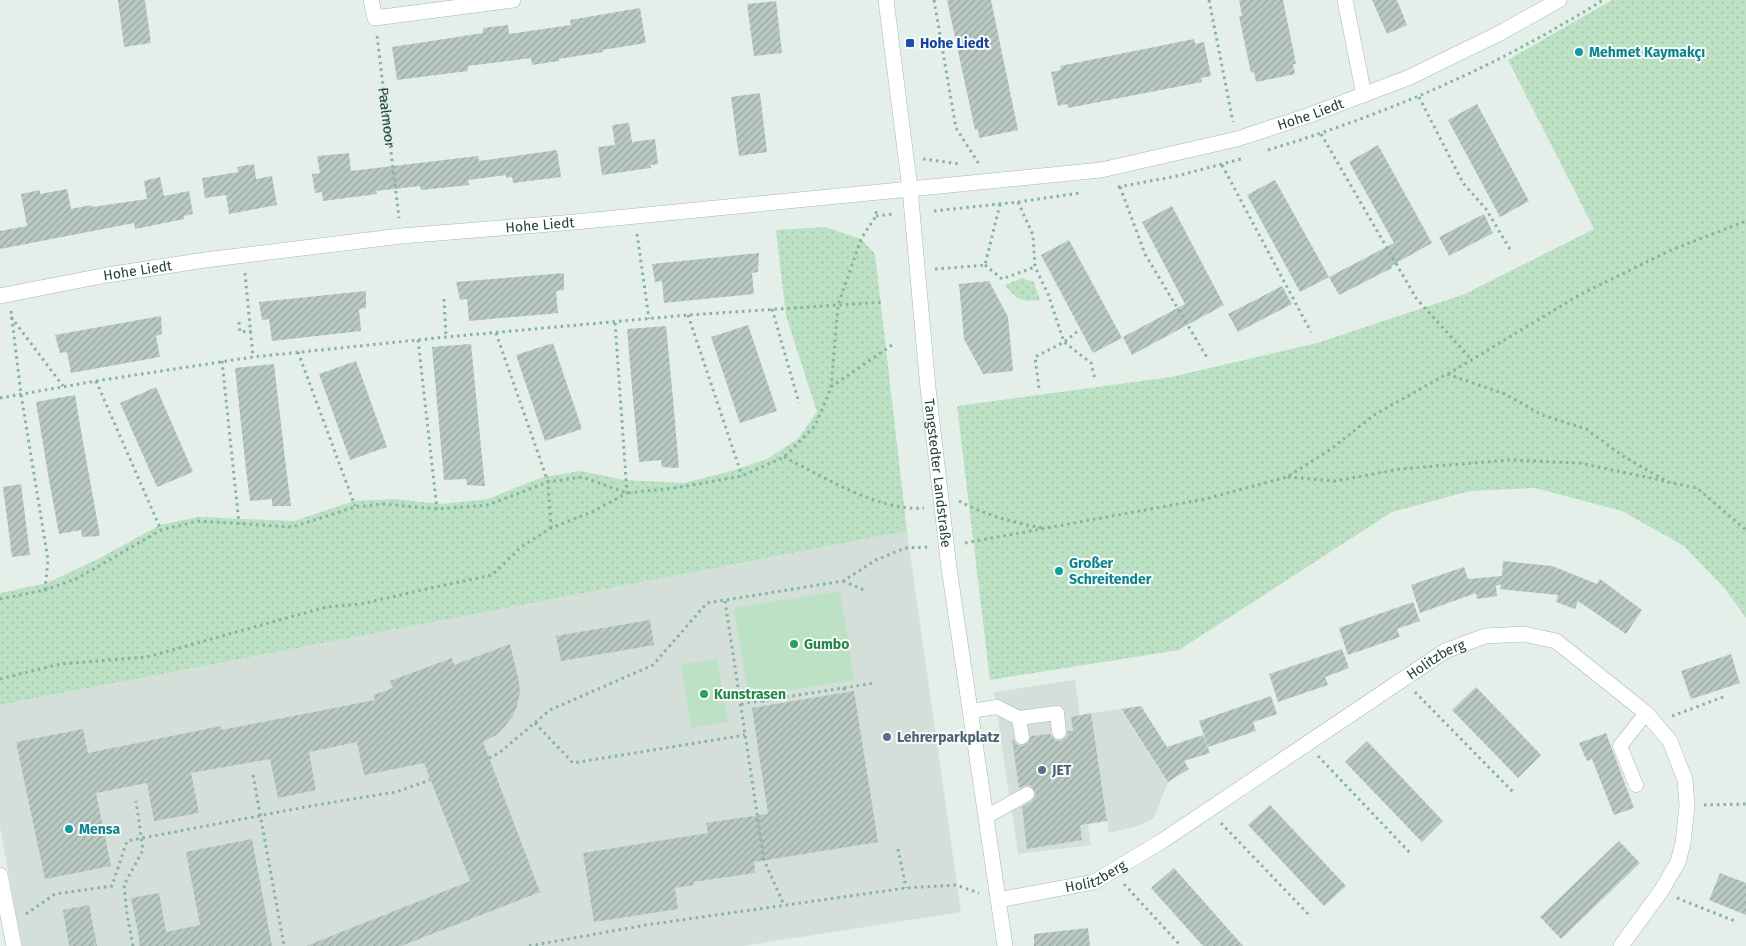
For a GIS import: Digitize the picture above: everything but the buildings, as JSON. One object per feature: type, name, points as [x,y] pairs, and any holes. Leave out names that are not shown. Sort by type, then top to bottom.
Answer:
[{"type":"street","points":[[371,0],[375,18],[513,0]]},
{"type":"street","name":"Tangstedter Landstraße","points":[[886,0],[910,189],[928,388],[947,546],[1005,946]]},
{"type":"street","points":[[1345,0],[1364,95]]},
{"type":"street","name":"Hohe Liedt","points":[[0,296],[107,275],[205,260],[401,236],[635,216],[1101,170],[1237,139],[1364,95],[1410,77],[1492,37],[1559,0]]},
{"type":"street","name":"Holitzberg","points":[[998,900],[1094,882],[1162,841],[1445,651],[1485,636],[1524,634],[1556,641],[1650,718],[1670,741],[1685,780],[1687,806],[1683,843],[1678,862],[1661,892],[1621,946]]},
{"type":"street","points":[[0,876],[14,946]]},
{"type":"lane","points":[[970,711],[997,707],[1019,718],[1057,713],[1060,732]]},
{"type":"lane","points":[[1019,718],[1022,737]]},
{"type":"lane","points":[[1636,785],[1620,746],[1650,718]]},
{"type":"lane","points":[[986,817],[1027,794]]},
{"type":"path","points":[[934,0],[956,128],[979,164]]},
{"type":"path","points":[[1209,0],[1237,139]]},
{"type":"path","name":"Paalmoor","points":[[375,18],[401,236]]},
{"type":"path","points":[[1419,97],[1462,183],[1486,209],[1511,251]]},
{"type":"path","points":[[1224,122],[1241,117]]},
{"type":"path","points":[[1321,134],[1416,298],[1472,360]]},
{"type":"path","points":[[923,159],[966,165]]},
{"type":"path","points":[[973,165],[987,164]]},
{"type":"path","points":[[1222,165],[1311,332]]},
{"type":"path","points":[[1120,187],[1145,254],[1208,359]]},
{"type":"path","points":[[0,679],[60,664],[146,657],[326,608],[361,604],[492,575],[521,547],[551,528],[592,512],[627,493],[675,488],[742,476],[784,457],[815,426],[831,388],[838,305],[861,238],[876,216],[873,193]]},
{"type":"path","points":[[1018,202],[1033,235],[1035,267],[1048,294],[1064,342],[1091,363],[1095,379]]},
{"type":"path","points":[[986,265],[1000,204]]},
{"type":"path","points":[[876,216],[894,214]]},
{"type":"path","points":[[635,216],[649,320]]},
{"type":"path","points":[[488,758],[499,753],[550,710],[653,665],[707,603],[843,581],[876,560],[905,548],[947,546],[1205,499],[1287,477],[1331,448],[1374,415],[1472,360],[1581,294],[1670,250],[1746,221]]},
{"type":"path","points":[[917,271],[986,265],[1002,279],[1035,267]]},
{"type":"path","points":[[245,282],[253,357]]},
{"type":"path","points":[[444,299],[446,337]]},
{"type":"path","points":[[0,398],[222,361],[298,352],[688,315],[884,302]]},
{"type":"path","points":[[772,309],[799,403]]},
{"type":"path","points":[[688,315],[742,476]]},
{"type":"path","points":[[44,590],[48,560],[21,394],[11,316],[63,386]]},
{"type":"path","points":[[239,322],[240,332],[251,331]]},
{"type":"path","points":[[615,322],[627,493]]},
{"type":"path","points":[[1039,388],[1035,357],[1064,342],[1077,332]]},
{"type":"path","points":[[496,334],[548,482],[551,528]]},
{"type":"path","points":[[418,340],[437,509]]},
{"type":"path","points":[[831,388],[892,345]]},
{"type":"path","points":[[298,352],[355,507]]},
{"type":"path","points":[[222,361],[240,524]]},
{"type":"path","points":[[1447,374],[1505,394],[1542,415],[1586,429],[1623,456],[1668,482]]},
{"type":"path","points":[[96,381],[161,530]]},
{"type":"path","points":[[784,457],[870,499],[914,509],[959,501],[971,508],[1024,524],[1046,528]]},
{"type":"path","points":[[1287,477],[1336,481],[1400,469],[1510,460],[1580,463],[1697,488],[1746,530]]},
{"type":"path","points":[[0,599],[44,590],[78,578],[161,530],[198,521],[292,527],[355,507],[384,504],[437,509],[488,505],[548,482],[582,477],[627,493]]},
{"type":"path","points":[[843,581],[864,590]]},
{"type":"path","points":[[725,600],[764,860],[784,905]]},
{"type":"path","points":[[740,704],[875,683]]},
{"type":"path","points":[[844,688],[844,693]]},
{"type":"path","points":[[1413,690],[1514,794]]},
{"type":"path","points":[[1650,718],[1726,696]]},
{"type":"path","points":[[763,700],[764,706]]},
{"type":"path","points":[[535,723],[573,763],[745,735]]},
{"type":"path","points":[[1306,743],[1411,854]]},
{"type":"path","points":[[253,775],[284,946]]},
{"type":"path","points":[[8,918],[27,913],[55,894],[112,886],[127,841],[396,792],[430,780]]},
{"type":"path","points":[[133,946],[124,885],[143,850],[136,801]]},
{"type":"path","points":[[1687,806],[1746,804]]},
{"type":"path","points":[[1208,809],[1311,917]]},
{"type":"path","points":[[898,849],[906,888]]},
{"type":"path","points":[[1121,880],[1182,946]]},
{"type":"path","points":[[529,946],[646,925],[906,888],[956,885],[998,900]]},
{"type":"path","points":[[1661,892],[1737,922]]},
{"type":"shaded area","points":[[907,531],[961,912],[743,946],[22,946],[0,827],[0,705]]},
{"type":"shaded area","name":"JET","points":[[1075,680],[1080,715],[1071,717],[1091,845],[1018,854],[994,692]]},
{"type":"shaded area","points":[[1120,709],[1168,782],[1154,818],[1138,826],[1109,833],[1091,713]]},
{"type":"green space","points":[[1612,0],[1746,0],[1746,618],[1726,590],[1684,546],[1622,511],[1535,488],[1470,491],[1392,512],[1179,650],[990,680],[957,406],[1171,377],[1317,343],[1465,294],[1594,229],[1508,60]]},
{"type":"green space","points":[[825,227],[861,239],[875,254],[907,531],[0,705],[0,593],[47,583],[100,558],[160,525],[199,517],[294,521],[354,501],[394,499],[441,504],[488,499],[543,477],[581,471],[624,480],[684,483],[731,471],[767,459],[798,439],[817,412],[786,316],[776,230]]},
{"type":"green space","points":[[1022,278],[1034,282],[1040,300],[1029,301],[1020,299],[1005,285]]},
{"type":"green space","name":"Gumbo","points":[[840,591],[854,680],[748,697],[734,608]]},
{"type":"green space","name":"Kunstrasen","points":[[717,659],[728,722],[692,728],[681,665]]},
{"type":"place","name":"Hohe Liedt","points":[[910,43]]},
{"type":"place","name":"Mehmet Kaymakçı","points":[[1579,52]]},
{"type":"place","name":"Großer Schreitender","points":[[1059,571]]},
{"type":"place","name":"Gumbo","points":[[794,644]]},
{"type":"place","name":"Kunstrasen","points":[[704,694]]},
{"type":"place","name":"Lehrerparkplatz","points":[[887,737]]},
{"type":"place","name":"JET","points":[[1042,770]]},
{"type":"place","name":"Mensa","points":[[69,829]]}]
